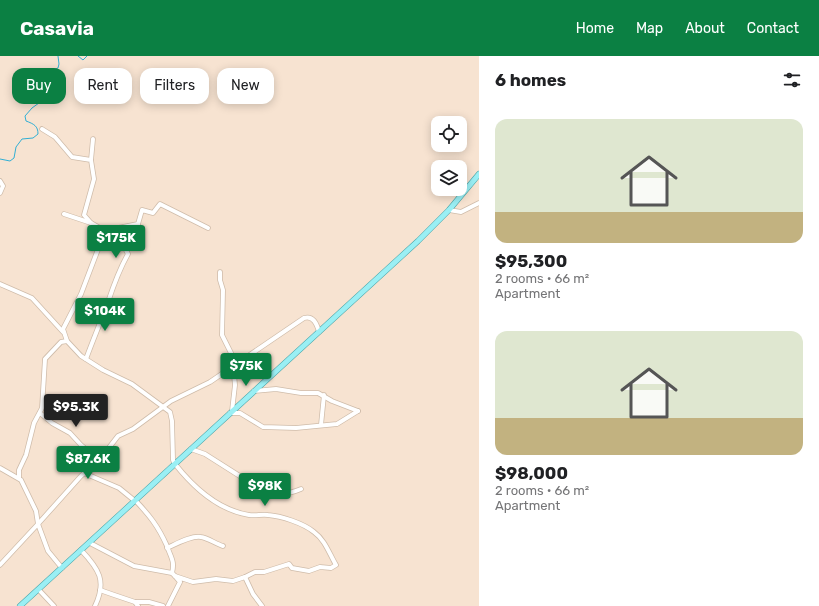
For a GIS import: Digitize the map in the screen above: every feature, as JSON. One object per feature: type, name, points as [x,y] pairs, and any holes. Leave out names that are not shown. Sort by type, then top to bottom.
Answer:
[{"type":"main road","points":[[20,606],[253,391],[320,332],[449,210],[479,174]]},
{"type":"street","points":[[42,129],[55,137],[72,157],[91,160]]},
{"type":"street","points":[[91,223],[84,215],[94,179],[91,160],[93,139]]},
{"type":"street","points":[[0,181],[3,186],[0,193]]},
{"type":"street","points":[[86,359],[109,299],[112,287],[128,254],[125,248],[138,224],[142,210],[153,213],[160,204],[208,228]]},
{"type":"street","points":[[449,210],[461,212],[477,204],[479,209]]},
{"type":"street","points":[[64,214],[91,223],[104,230],[105,233]]},
{"type":"street","points":[[62,332],[81,294],[100,241],[105,233],[118,228],[138,224]]},
{"type":"street","points":[[220,272],[220,280],[223,290],[222,335],[235,364],[235,386],[231,412],[240,413],[257,425],[268,428],[275,426],[296,428],[337,424],[358,411],[332,401],[324,395],[314,392],[301,393],[276,389],[253,391]]},
{"type":"street","points":[[0,284],[32,298],[62,332],[67,341],[86,359],[103,370],[132,384],[164,407],[172,416],[172,457],[175,464],[195,488],[206,497],[219,504],[248,515],[270,515],[297,522],[308,528],[321,538],[336,565],[331,568],[320,567],[307,570],[292,568],[289,564],[264,572],[255,572],[245,578],[233,581],[216,579],[193,582],[173,574],[134,566],[90,543]]},
{"type":"street","points":[[0,565],[84,473],[99,460],[118,436],[133,428],[184,394],[210,382],[304,318],[310,318],[315,321],[320,332]]},
{"type":"street","points":[[62,568],[44,544],[36,511],[19,478],[19,470],[26,455],[34,423],[40,413],[43,403],[45,359],[61,342],[67,341]]},
{"type":"street","points":[[321,425],[324,395]]},
{"type":"street","points":[[40,413],[52,424],[70,433],[81,445],[99,460]]},
{"type":"street","points":[[190,450],[205,454],[265,491],[288,494],[301,489]]},
{"type":"street","points":[[0,468],[19,478]]},
{"type":"street","points":[[84,473],[119,488],[135,500],[157,525],[174,563],[173,574],[180,582],[168,606]]},
{"type":"street","points":[[167,548],[183,541],[202,537],[222,546]]},
{"type":"street","points":[[81,550],[99,572],[101,578],[100,590],[94,606]]},
{"type":"street","points":[[245,578],[253,594],[262,606]]},
{"type":"street","points":[[38,590],[54,606]]},
{"type":"street","points":[[100,590],[115,594],[125,600],[134,602],[149,602],[163,606]]},
{"type":"street","points":[[134,602],[138,606]]},
{"type":"waterway","points":[[0,159],[10,161],[14,158],[16,147],[22,139],[33,138],[38,134],[36,127],[26,121],[25,116],[32,108],[50,95],[50,90],[46,87],[45,78],[53,70],[58,68],[58,56]]},
{"type":"waterway","points":[[78,56],[83,60],[87,56]]}]
